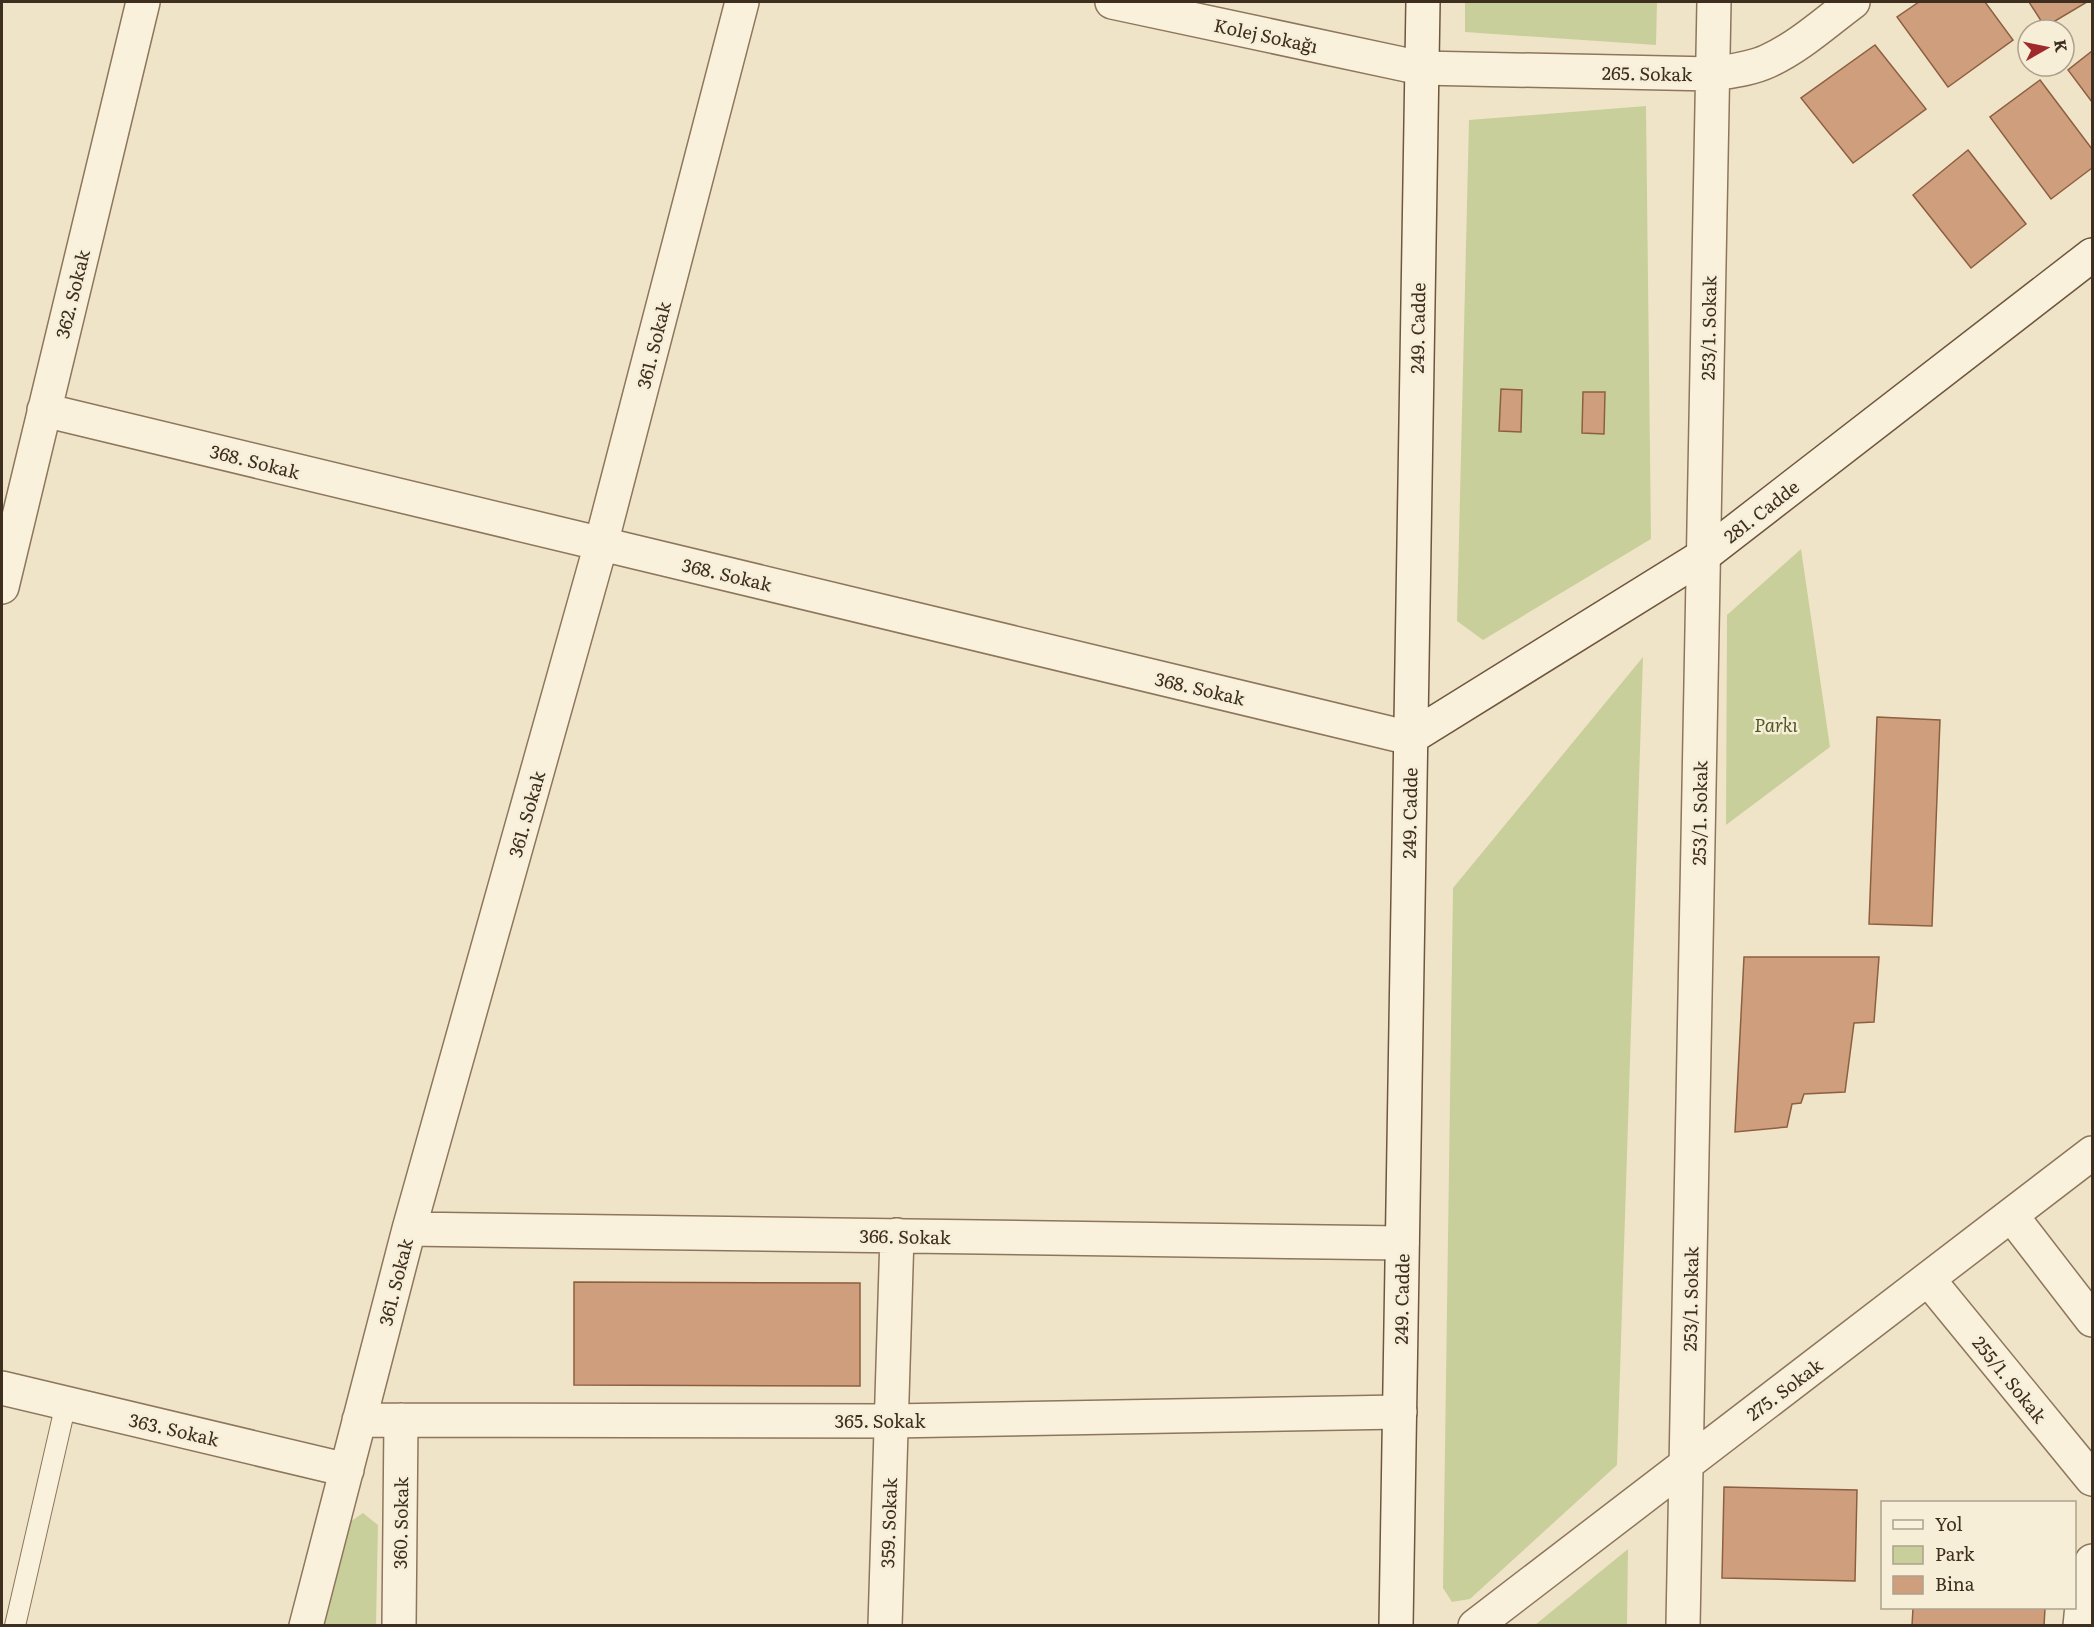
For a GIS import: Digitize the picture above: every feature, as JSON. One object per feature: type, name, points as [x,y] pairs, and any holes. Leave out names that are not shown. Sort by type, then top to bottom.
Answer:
[{"type":"street","name":"362. Sokak","points":[[2,587],[143,2]]},
{"type":"street","name":"361. Sokak","points":[[306,1626],[409,1228],[602,544],[742,2]]},
{"type":"street","name":"Kolej Sokağı","points":[[1112,2],[1421,68]]},
{"type":"street","name":"249. Cadde","points":[[1396,1626],[1423,2]]},
{"type":"street","name":"253/1. Sokak","points":[[1683,1626],[1714,2]]},
{"type":"street","name":"265. Sokak","points":[[1421,68],[1713,74],[1741,70],[1767,62],[1792,48],[1853,2]]},
{"type":"street","name":"281. Cadde","points":[[1410,738],[1703,556],[2092,255]]},
{"type":"street","name":"368. Sokak","points":[[44,410],[1410,738]]},
{"type":"street","name":"275. Sokak","points":[[1475,1626],[2092,1152]]},
{"type":"street","points":[[2011,1215],[2092,1320]]},
{"type":"street","name":"366. Sokak","points":[[409,1228],[1402,1242]]},
{"type":"street","name":"359. Sokak","points":[[885,1626],[897,1235]]},
{"type":"street","name":"255/1. Sokak","points":[[1928,1279],[2092,1479]]},
{"type":"street","name":"363. Sokak","points":[[2,1388],[346,1470]]},
{"type":"street","name":"365. Sokak","points":[[359,1420],[892,1420],[1400,1412]]},
{"type":"street","name":"360. Sokak","points":[[399,1626],[401,1420]]},
{"type":"street","points":[[2080,1626],[2083,1595],[2092,1561]]},
{"type":"lane","points":[[15,1626],[66,1403]]},
{"type":"green space","points":[[1465,2],[1657,2],[1656,45],[1465,32]]},
{"type":"green space","points":[[1646,106],[1651,539],[1483,640],[1457,621],[1469,120]]},
{"type":"green space","name":"Parkı","points":[[1801,549],[1830,747],[1726,825],[1727,615]]},
{"type":"green space","points":[[1643,657],[1617,1465],[1470,1599],[1452,1602],[1443,1588],[1453,888]]},
{"type":"green space","points":[[363,1513],[378,1525],[376,1625],[320,1626],[344,1526]]},
{"type":"green space","points":[[1628,1549],[1627,1625],[1535,1625]]},
{"type":"building","points":[[1919,2],[1985,2],[2013,40],[1948,87],[1897,17]]},
{"type":"building","points":[[2029,2],[2087,2],[2060,18],[2039,18]]},
{"type":"building","points":[[1875,45],[1926,109],[1853,163],[1801,98]]},
{"type":"building","points":[[2092,51],[2092,102],[2074,78],[2076,78],[2076,64]]},
{"type":"building","points":[[2040,80],[2092,149],[2092,168],[2051,199],[1990,117]]},
{"type":"building","points":[[1968,150],[2026,224],[1971,268],[1913,195]]},
{"type":"building","points":[[1501,389],[1522,390],[1521,432],[1499,431]]},
{"type":"building","points":[[1583,392],[1605,392],[1604,434],[1582,433]]},
{"type":"building","points":[[1877,717],[1940,720],[1932,926],[1869,924]]},
{"type":"building","points":[[1744,957],[1879,957],[1874,1022],[1854,1023],[1845,1092],[1804,1094],[1801,1103],[1792,1104],[1787,1127],[1735,1132]]},
{"type":"building","points":[[574,1282],[860,1283],[860,1386],[574,1385]]},
{"type":"building","points":[[1724,1487],[1857,1490],[1855,1581],[1722,1578]]},
{"type":"building","points":[[1913,1609],[2045,1609],[2044,1626],[1912,1626]]}]
